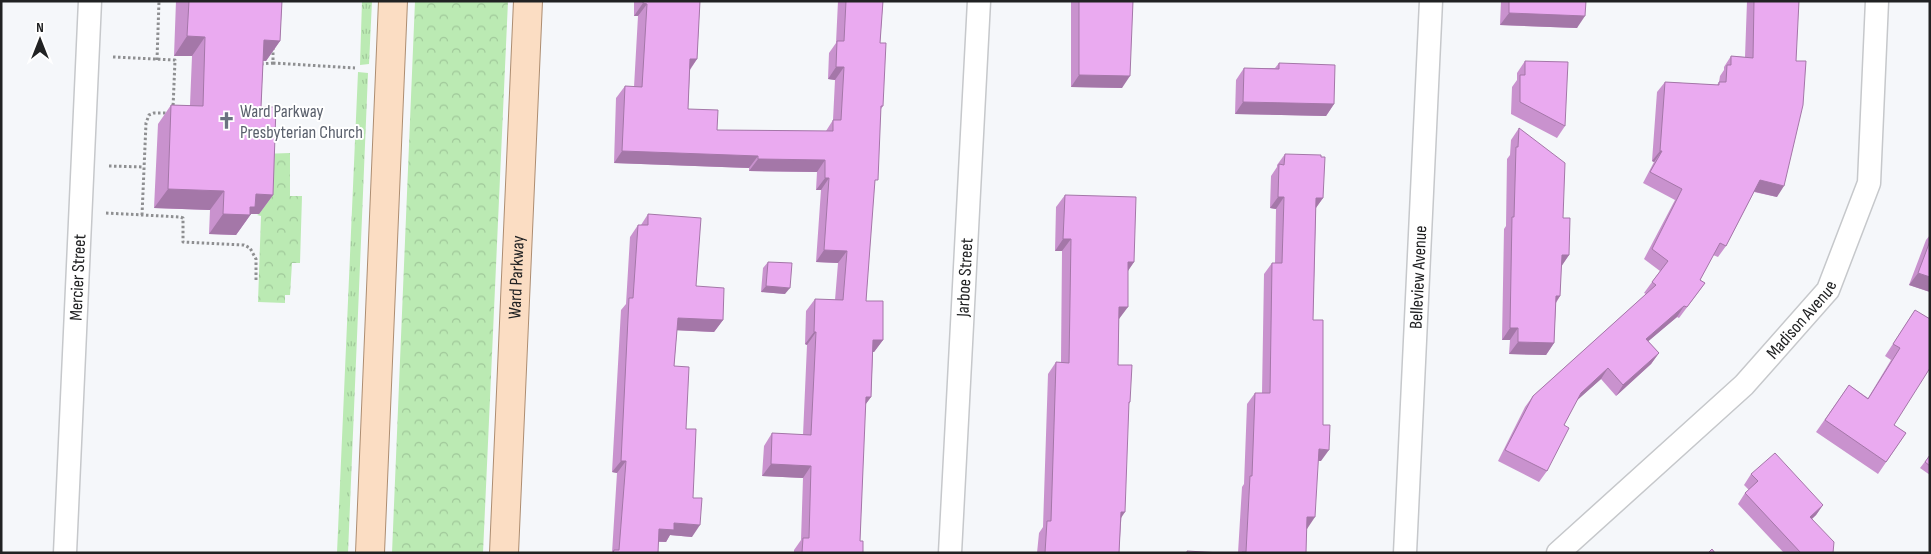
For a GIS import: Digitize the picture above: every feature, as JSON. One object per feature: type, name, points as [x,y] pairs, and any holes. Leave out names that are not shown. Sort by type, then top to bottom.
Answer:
[{"type":"main road","points":[[370,553],[393,1]]},
{"type":"main road","name":"Ward Parkway","points":[[504,553],[528,1]]},
{"type":"street","name":"Mercier Street","points":[[65,553],[90,1]]},
{"type":"street","name":"Jarboe Street","points":[[950,553],[979,1]]},
{"type":"street","name":"Belleview Avenue","points":[[1405,553],[1431,1]]},
{"type":"street","name":"Madison Avenue","points":[[1558,553],[1744,385],[1828,290],[1869,182],[1877,1]]},
{"type":"path","points":[[157,60],[159,1]]},
{"type":"path","points":[[273,46],[273,63]]},
{"type":"path","points":[[113,57],[174,60],[173,113],[154,113],[148,118],[142,215]]},
{"type":"path","points":[[261,73],[261,63],[355,68]]},
{"type":"path","points":[[108,166],[144,167]]},
{"type":"path","points":[[106,213],[183,218],[183,242],[244,245],[250,248],[256,259],[256,281]]},
{"type":"green space","points":[[362,1],[372,1],[369,64],[360,65]]},
{"type":"green space","points":[[415,1],[508,1],[483,553],[392,553]]},
{"type":"green space","points":[[358,72],[368,73],[348,553],[337,553]]},
{"type":"green space","points":[[290,153],[290,196],[302,196],[300,263],[292,263],[290,295],[285,295],[285,303],[258,302],[261,216],[257,215],[259,214],[261,154]]},
{"type":"building","name":"Ward Parkway Presbyterian Church","points":[[189,1],[282,1],[280,41],[264,40],[261,107],[276,107],[273,195],[256,194],[255,207],[250,207],[250,215],[223,214],[224,191],[168,189],[171,105],[203,106],[205,37],[187,36]]},
{"type":"building","points":[[643,1],[700,1],[697,59],[690,59],[688,109],[718,110],[717,130],[833,131],[833,120],[841,120],[844,67],[836,67],[837,41],[844,41],[846,1],[883,1],[880,43],[886,43],[883,106],[881,106],[878,180],[875,180],[866,301],[883,301],[883,340],[873,340],[871,397],[866,397],[860,541],[863,541],[863,553],[802,553],[803,538],[809,538],[811,466],[771,464],[772,433],[811,435],[816,332],[814,332],[815,299],[843,300],[847,251],[824,250],[829,178],[825,178],[825,160],[758,159],[758,156],[622,151],[625,86],[642,87],[647,4],[643,3]]},
{"type":"building","points":[[1079,1],[1133,1],[1130,76],[1079,75]]},
{"type":"building","points":[[1509,1],[1586,1],[1585,16],[1509,13]]},
{"type":"building","points":[[1754,1],[1799,1],[1796,61],[1806,61],[1803,105],[1784,186],[1760,180],[1726,246],[1720,243],[1700,280],[1705,283],[1687,307],[1684,306],[1646,339],[1659,353],[1623,385],[1608,368],[1581,393],[1564,425],[1569,428],[1547,471],[1505,450],[1533,396],[1656,285],[1652,282],[1668,261],[1652,249],[1682,189],[1650,172],[1662,151],[1660,151],[1665,82],[1719,85],[1719,82],[1726,82],[1727,65],[1731,65],[1731,56],[1753,58]]},
{"type":"building","points":[[1525,61],[1568,62],[1565,126],[1520,102],[1520,75],[1525,75]]},
{"type":"building","points":[[1279,63],[1335,65],[1334,104],[1243,102],[1244,68],[1279,69]]},
{"type":"building","points":[[1519,128],[1565,163],[1563,218],[1570,218],[1569,255],[1562,255],[1560,296],[1556,296],[1554,343],[1518,342],[1518,328],[1510,328],[1512,217],[1514,217],[1516,147],[1518,147]]},
{"type":"building","points":[[1285,154],[1321,155],[1321,157],[1325,157],[1323,198],[1316,198],[1313,320],[1323,320],[1323,425],[1330,425],[1329,450],[1319,449],[1315,517],[1307,517],[1306,553],[1242,553],[1246,552],[1250,476],[1252,476],[1255,393],[1270,393],[1272,263],[1282,263],[1284,197],[1278,197],[1279,164],[1284,165]]},
{"type":"building","points":[[1065,195],[1136,197],[1134,262],[1128,262],[1128,307],[1119,307],[1118,365],[1132,365],[1125,512],[1121,512],[1119,553],[1045,553],[1047,521],[1051,521],[1056,362],[1069,363],[1071,239],[1063,239]]},
{"type":"building","points":[[648,214],[701,218],[696,286],[724,288],[723,320],[678,318],[674,366],[689,367],[686,429],[696,429],[693,498],[702,498],[700,525],[674,523],[674,530],[659,529],[658,553],[613,553],[614,550],[619,550],[626,461],[621,461],[629,298],[633,298],[638,225],[648,225]]},
{"type":"building","points":[[1930,241],[1930,277],[1918,273]]},
{"type":"building","points":[[768,262],[792,263],[790,288],[766,286]]},
{"type":"building","points":[[1915,310],[1930,319],[1930,368],[1894,425],[1906,433],[1886,462],[1825,420],[1849,385],[1868,399],[1900,348],[1893,344]]},
{"type":"building","points":[[1775,453],[1823,505],[1810,517],[1834,542],[1833,553],[1801,553],[1745,493],[1758,481],[1751,474]]},
{"type":"building","points":[[1930,455],[1930,466],[1925,462]]},
{"type":"building","points":[[1187,551],[1221,553],[1187,553]]},
{"type":"place","name":"Ward Parkway Presbyterian Church","points":[[226,121]]}]
